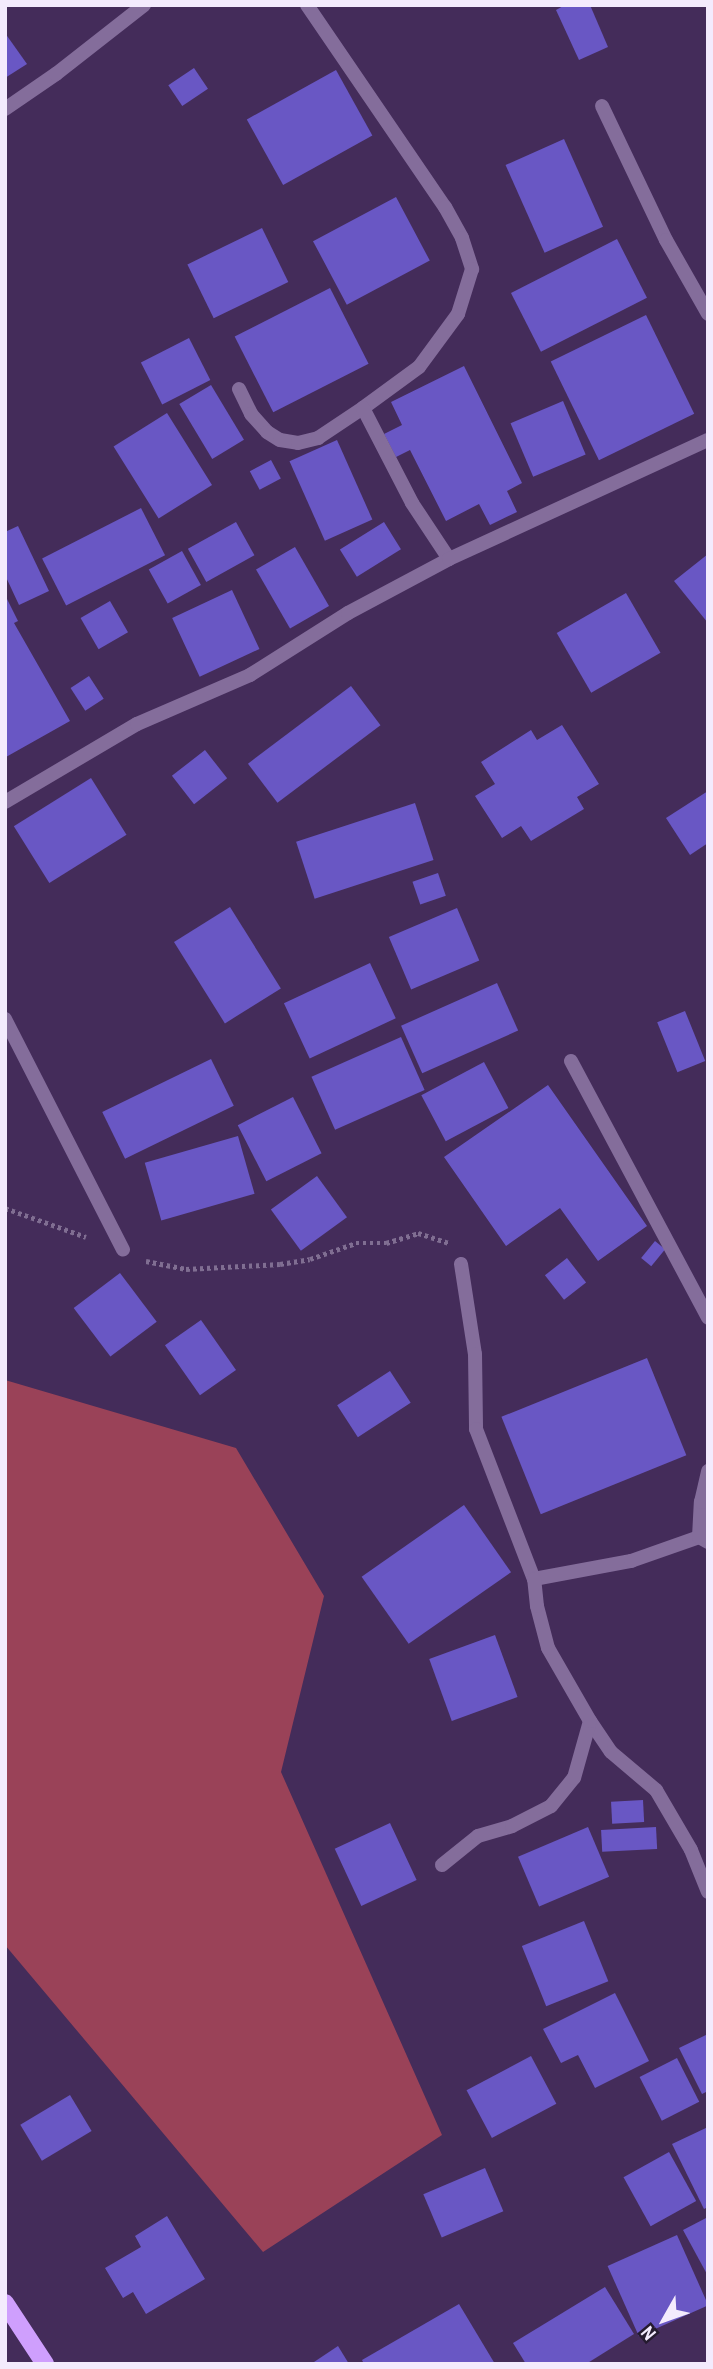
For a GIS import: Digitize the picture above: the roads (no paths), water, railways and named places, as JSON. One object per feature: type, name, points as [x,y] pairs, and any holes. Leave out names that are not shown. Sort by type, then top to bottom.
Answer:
[{"type":"main road","points":[[5,2303],[46,2364]]},
{"type":"street","points":[[5,109],[56,75],[144,5]]},
{"type":"street","points":[[239,389],[251,414],[267,432],[280,440],[298,443],[318,438],[419,367],[458,314],[472,269],[462,238],[445,206],[307,5]]},
{"type":"street","points":[[602,106],[666,240],[708,314]]},
{"type":"street","points":[[363,408],[412,503],[449,559]]},
{"type":"street","points":[[7,797],[137,724],[250,675],[348,613],[449,559],[708,440]]},
{"type":"street","points":[[5,1019],[123,1250]]},
{"type":"street","points":[[571,1061],[708,1318]]},
{"type":"street","points":[[461,1264],[475,1354],[476,1429],[534,1579],[537,1606],[548,1648],[611,1752],[656,1790],[691,1850],[708,1892]]},
{"type":"street","points":[[534,1579],[631,1561],[704,1540],[701,1502],[708,1471]]},
{"type":"street","points":[[442,1865],[478,1836],[512,1826],[551,1806],[574,1778],[590,1721]]}]
